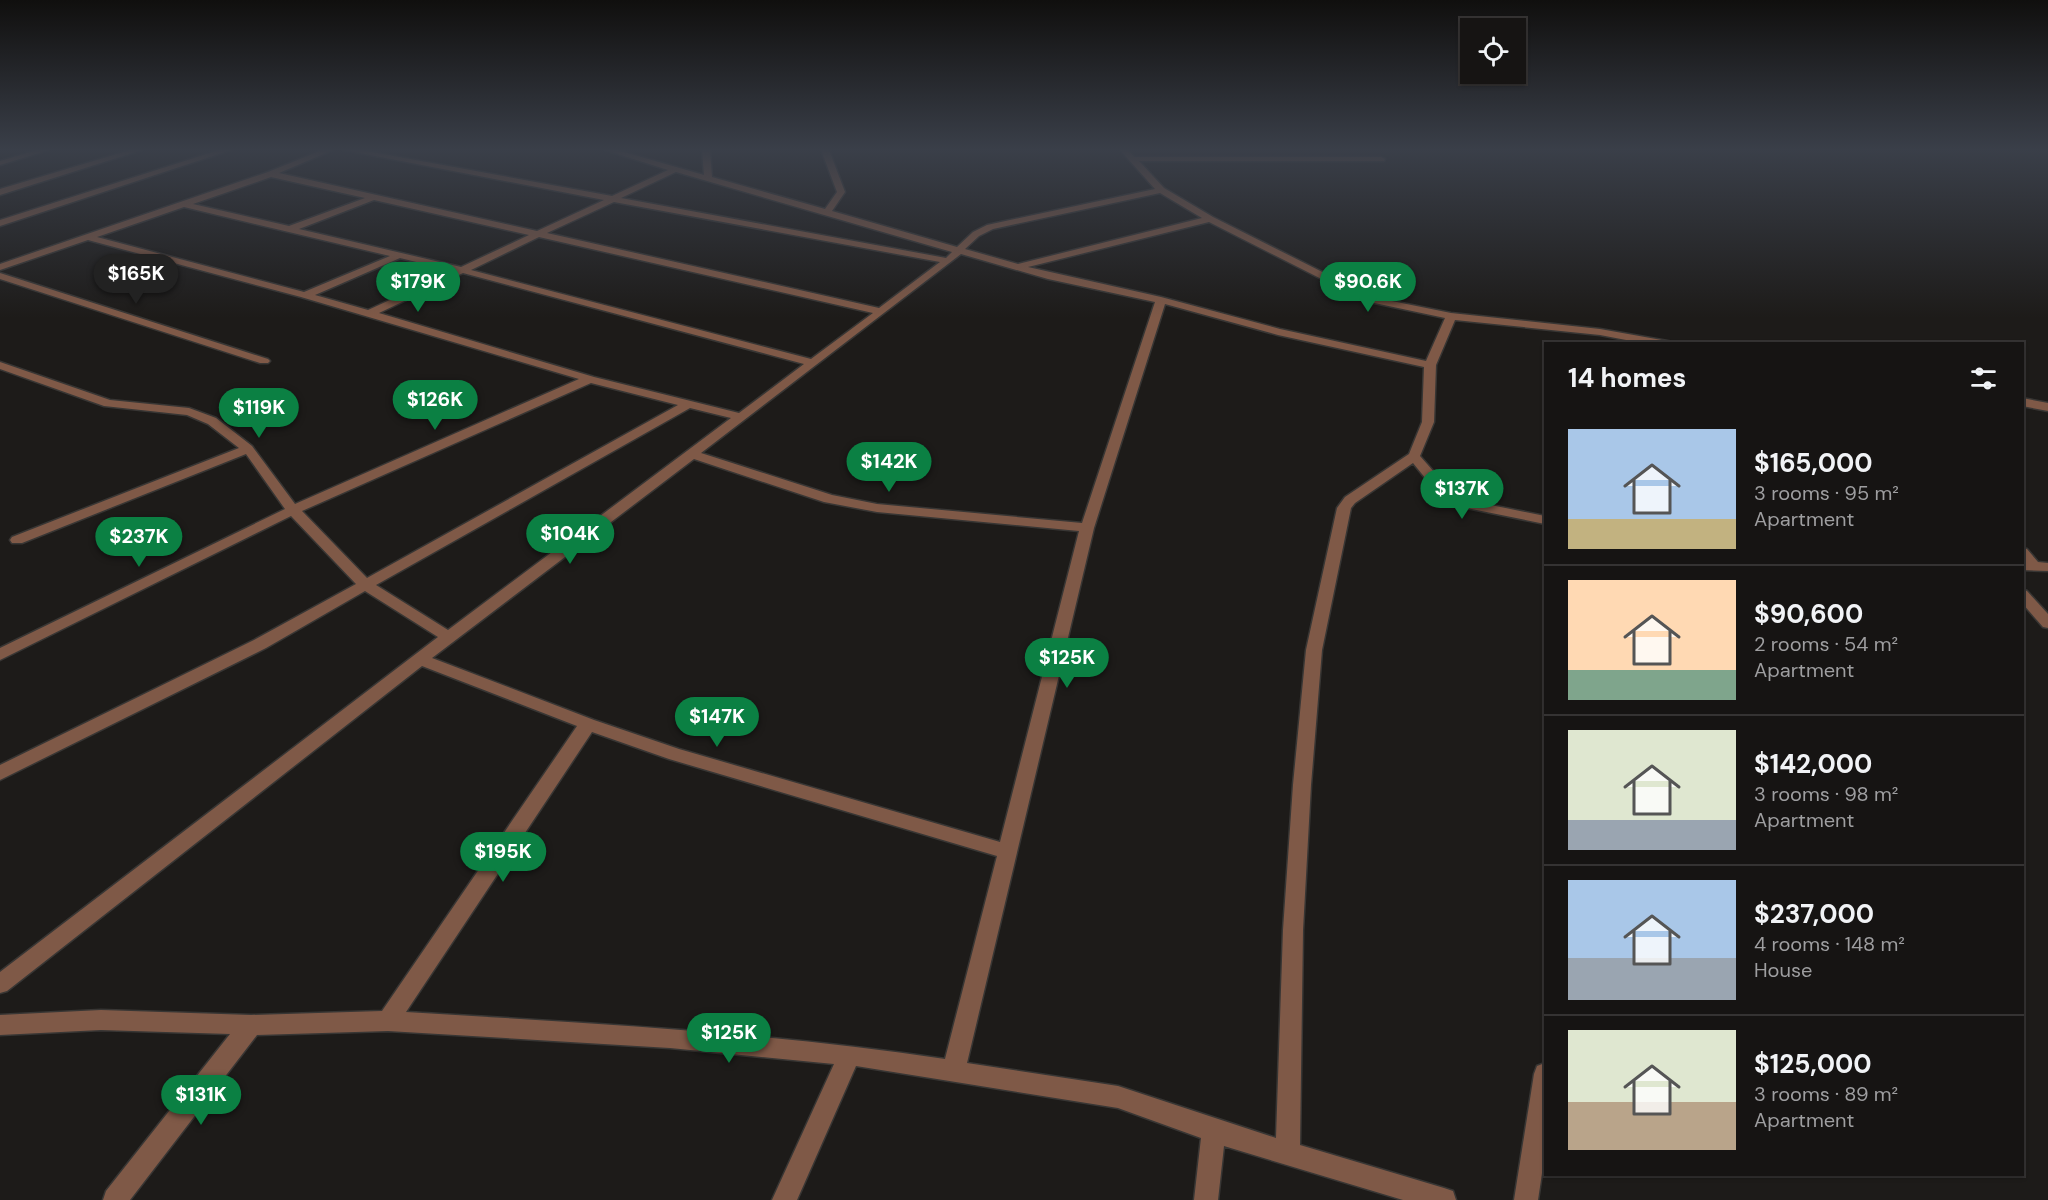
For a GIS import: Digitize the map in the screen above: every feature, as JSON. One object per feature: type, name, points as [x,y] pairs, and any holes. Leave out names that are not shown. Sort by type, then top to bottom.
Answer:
[{"type":"street","points":[[0,223],[53,206]]},
{"type":"street","points":[[0,267],[178,206]]},
{"type":"street","points":[[192,206],[460,270],[813,363]]},
{"type":"street","points":[[290,229],[350,206]]},
{"type":"street","points":[[414,206],[879,311]]},
{"type":"street","points":[[369,314],[599,206]]},
{"type":"street","points":[[649,206],[1018,267],[1057,279],[1161,300],[1278,332],[1430,365]]},
{"type":"street","points":[[806,206],[953,256]]},
{"type":"street","points":[[827,212],[831,206]]},
{"type":"street","points":[[0,984],[449,636],[953,256],[976,234],[990,227],[1087,206]]},
{"type":"street","points":[[1188,206],[1369,299],[1451,316],[1600,338],[1646,342]]},
{"type":"street","points":[[1018,267],[1210,219]]},
{"type":"street","points":[[88,237],[305,295],[590,380],[741,417]]},
{"type":"street","points":[[305,295],[400,255]]},
{"type":"street","points":[[0,276],[264,361]]},
{"type":"street","points":[[953,1072],[1087,528],[1161,300]]},
{"type":"street","points":[[1288,1154],[1293,930],[1302,785],[1314,650],[1344,508],[1350,500],[1414,456],[1428,422],[1430,365],[1451,316]]},
{"type":"street","points":[[0,365],[108,403],[189,412],[212,421],[248,449],[293,510],[364,584],[449,636]]},
{"type":"street","points":[[0,656],[293,510],[590,380]]},
{"type":"street","points":[[2024,402],[2048,407]]},
{"type":"street","points":[[0,773],[260,644],[690,403]]},
{"type":"street","points":[[17,540],[248,449]]},
{"type":"street","points":[[691,454],[829,499],[877,508],[1087,528]]},
{"type":"street","points":[[1414,456],[1444,492],[1457,502],[1544,520]]},
{"type":"street","points":[[2024,554],[2034,567]]},
{"type":"street","points":[[2024,596],[2048,623]]},
{"type":"street","points":[[420,659],[588,724],[675,754],[1009,852]]},
{"type":"street","points":[[388,1021],[588,724]]},
{"type":"street","points":[[0,1025],[101,1020],[251,1025],[388,1021],[670,1038],[850,1055],[1118,1097],[1214,1131],[1444,1200]]},
{"type":"street","points":[[116,1200],[251,1025]]},
{"type":"street","points":[[784,1200],[850,1055]]},
{"type":"street","points":[[1526,1200],[1544,1081]]},
{"type":"street","points":[[1206,1200],[1214,1131]]}]
